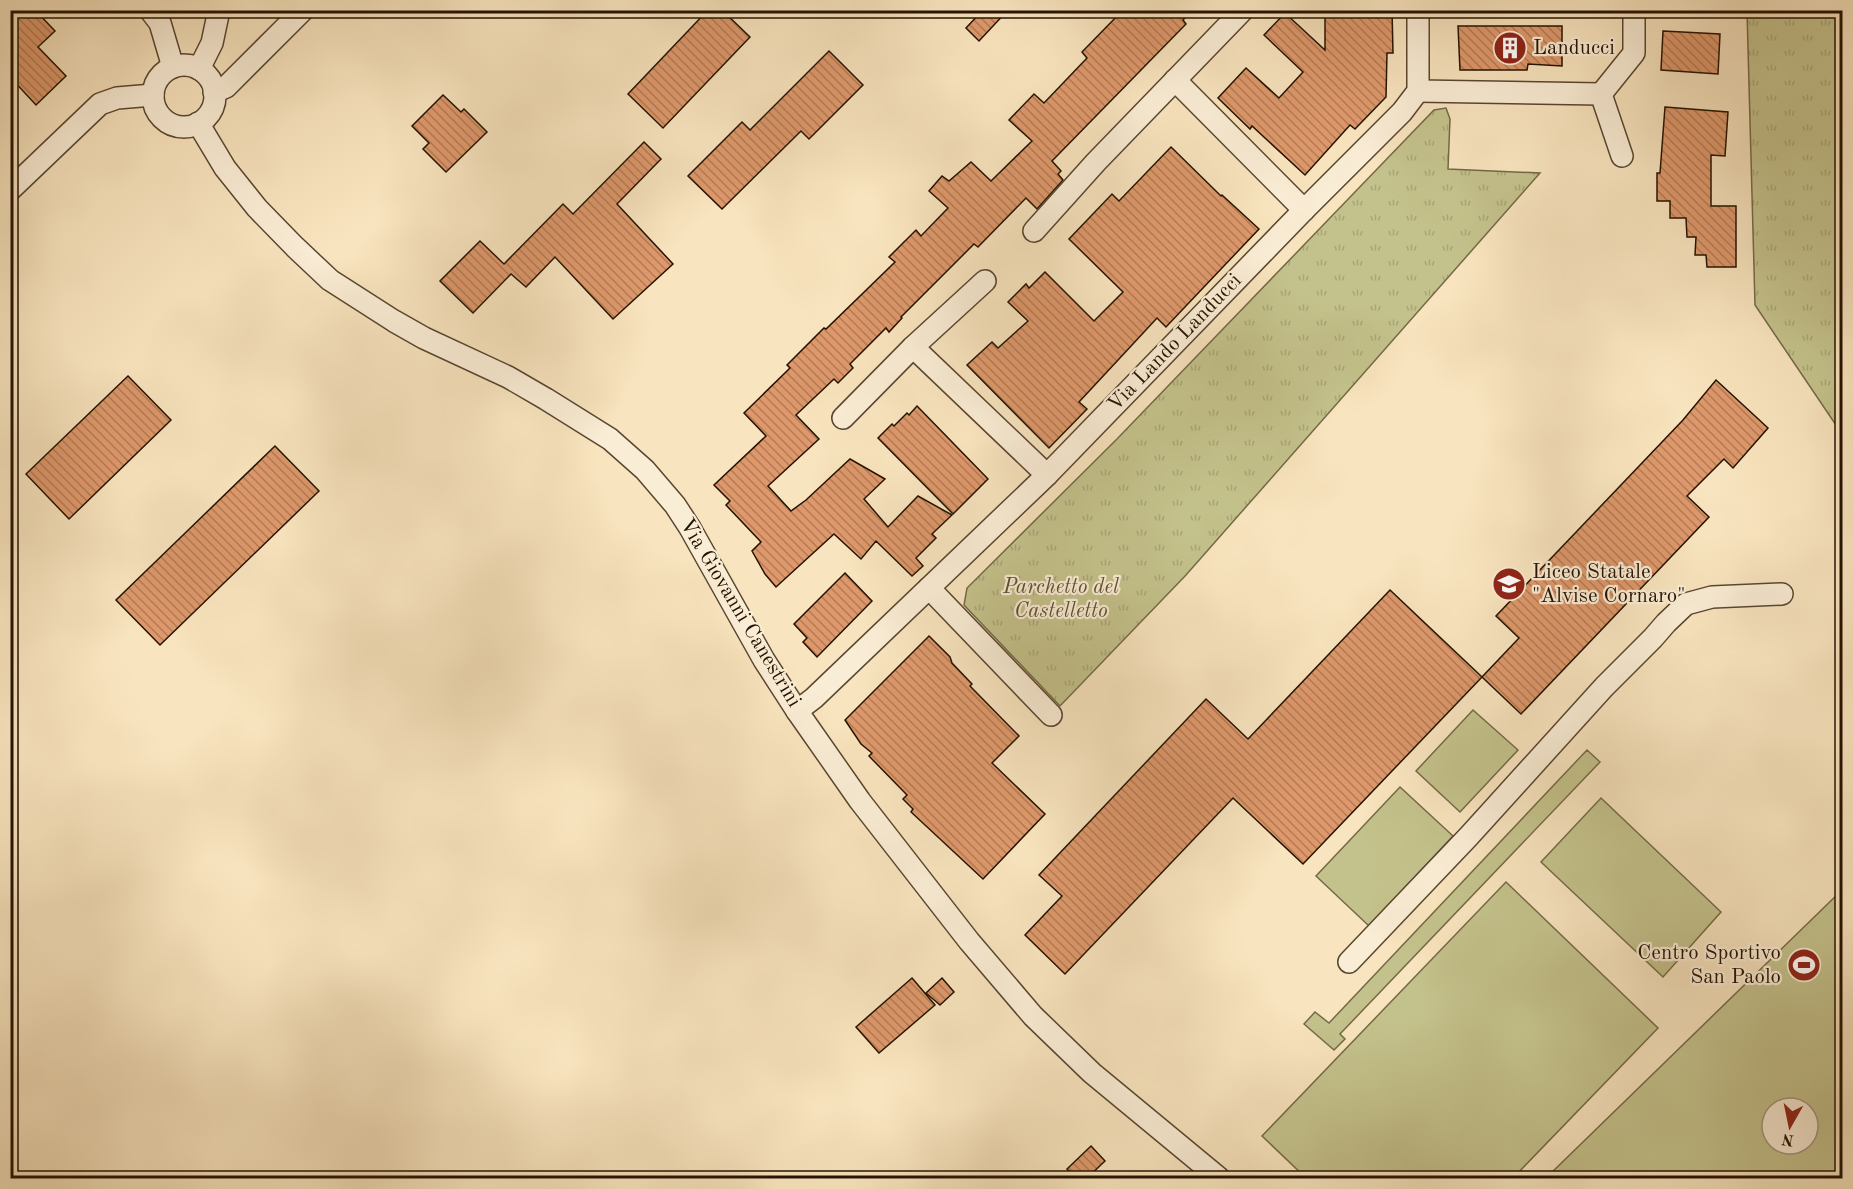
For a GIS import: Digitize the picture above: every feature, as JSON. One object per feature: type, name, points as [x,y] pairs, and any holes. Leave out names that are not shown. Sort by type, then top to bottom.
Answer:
[{"type":"street","points":[[150,10],[160,23],[173,68]]},
{"type":"street","points":[[199,69],[212,43],[219,10]]},
{"type":"street","points":[[214,92],[226,87],[303,10]]},
{"type":"street","points":[[1034,231],[1096,162],[1243,10]]},
{"type":"street","points":[[1418,10],[1418,91],[1601,94]]},
{"type":"street","points":[[1601,94],[1634,53],[1634,10]]},
{"type":"street","points":[[182,65],[199,69],[209,78],[214,92],[212,109],[206,117],[190,126],[181,127],[164,120],[154,104],[153,95],[159,78],[173,68],[182,65]]},
{"type":"street","points":[[1175,80],[1304,210]]},
{"type":"street","name":"Via Lando Landucci","points":[[797,711],[814,698],[1047,475],[1402,112],[1418,91]]},
{"type":"street","points":[[1601,94],[1622,156]]},
{"type":"street","points":[[10,190],[100,104],[117,98],[153,95]]},
{"type":"street","name":"Via Giovanni Canestrini","points":[[198,123],[225,168],[257,207],[330,280],[394,321],[508,377],[546,399],[610,439],[645,470],[675,505],[690,528],[764,660],[797,711],[860,801],[969,941],[1033,1016],[1099,1079],[1219,1179]]},
{"type":"street","points":[[843,418],[985,281]]},
{"type":"street","points":[[914,347],[1047,475]]},
{"type":"street","points":[[929,588],[1051,715]]},
{"type":"street","points":[[1349,962],[1469,836],[1604,687],[1653,638],[1665,622],[1686,604],[1712,597],[1782,594]]},
{"type":"green space","points":[[1747,11],[1842,11],[1842,434],[1755,305]]},
{"type":"green space","name":"Parchetto del Castelletto","points":[[1446,108],[1450,119],[1448,169],[1540,173],[1186,575],[1060,706],[964,605],[967,588],[1116,440],[1434,110]]},
{"type":"green space","points":[[1473,710],[1518,750],[1460,812],[1416,771]]},
{"type":"green space","points":[[1587,750],[1600,762],[1340,1034],[1345,1039],[1334,1050],[1304,1024],[1315,1012],[1329,1023]]},
{"type":"green space","points":[[1400,787],[1453,836],[1369,926],[1316,876]]},
{"type":"green space","points":[[1601,798],[1721,912],[1663,977],[1541,862]]},
{"type":"green space","points":[[1506,882],[1658,1028],[1513,1178],[1306,1178],[1262,1136]]},
{"type":"green space","name":"Centro Sportivo San Paolo","points":[[1842,890],[1842,1178],[1546,1178]]},
{"type":"building","points":[[10,10],[35,10],[55,31],[38,47],[66,76],[36,105],[10,77]]},
{"type":"building","points":[[708,10],[722,10],[750,37],[663,128],[628,94]]},
{"type":"building","points":[[983,10],[1008,10],[979,41],[966,28]]},
{"type":"building","points":[[1123,10],[1192,10],[1183,20],[1186,24],[1052,161],[1061,171],[1058,174],[1063,180],[1037,209],[1026,198],[978,247],[974,244],[889,332],[886,328],[850,364],[853,368],[838,383],[834,379],[796,415],[819,439],[768,486],[791,511],[850,459],[885,479],[864,499],[888,527],[918,496],[952,515],[932,534],[936,538],[916,558],[923,566],[912,576],[876,541],[861,559],[834,534],[776,587],[765,574],[752,551],[761,542],[726,505],[730,501],[714,485],[766,436],[744,413],[790,368],[787,365],[824,328],[826,329],[895,262],[889,257],[916,230],[921,236],[948,208],[929,191],[942,176],[949,181],[971,162],[991,181],[1032,141],[1009,120],[1034,94],[1044,103],[1087,58],[1082,52]]},
{"type":"building","points":[[1325,10],[1392,10],[1393,53],[1387,53],[1386,97],[1355,129],[1350,125],[1305,175],[1252,126],[1250,129],[1218,98],[1246,68],[1279,98],[1303,72],[1264,35],[1285,13],[1325,50]]},
{"type":"building","name":"Landucci","points":[[1458,26],[1562,26],[1562,66],[1528,64],[1527,70],[1460,70]]},
{"type":"building","points":[[1663,31],[1720,34],[1718,74],[1661,70]]},
{"type":"building","points":[[829,51],[863,85],[809,139],[801,131],[722,209],[688,176],[742,122],[750,130]]},
{"type":"building","points":[[443,95],[461,112],[464,109],[487,132],[446,172],[423,149],[429,143],[412,126]]},
{"type":"building","points":[[1665,107],[1728,112],[1725,156],[1711,155],[1711,206],[1736,206],[1736,267],[1707,267],[1706,255],[1695,255],[1696,237],[1687,237],[1686,218],[1670,218],[1670,201],[1657,201],[1657,173],[1660,173]]},
{"type":"building","points":[[644,142],[661,159],[617,204],[673,264],[613,319],[555,257],[526,287],[511,274],[473,313],[440,281],[480,241],[504,264],[563,204],[573,214]]},
{"type":"building","points":[[1171,147],[1259,229],[1166,327],[1157,318],[1079,402],[1087,409],[1049,448],[967,365],[992,342],[998,348],[1028,321],[1008,302],[1026,284],[1029,288],[1045,272],[1094,321],[1123,292],[1069,239],[1112,194],[1119,201]]},
{"type":"building","points":[[128,376],[171,420],[69,519],[26,474]]},
{"type":"building","points":[[1716,380],[1768,428],[1733,468],[1724,459],[1687,496],[1709,517],[1521,714],[1482,677],[1519,638],[1496,616],[1683,420]]},
{"type":"building","points":[[917,406],[988,479],[953,514],[878,438],[892,424],[894,426]]},
{"type":"building","points":[[275,446],[319,491],[160,645],[116,600]]},
{"type":"building","points":[[845,573],[872,601],[817,657],[803,642],[807,638],[794,624]]},
{"type":"building","points":[[1390,590],[1482,677],[1303,864],[1233,798],[1065,974],[1025,935],[1062,896],[1039,875],[1206,699],[1248,739]]},
{"type":"building","points":[[929,636],[950,657],[952,663],[972,684],[970,686],[1019,736],[992,763],[1045,814],[983,879],[911,812],[913,809],[903,799],[907,795],[869,756],[872,753],[861,744],[845,720]]},
{"type":"building","points":[[912,978],[935,1005],[879,1053],[856,1027]]},
{"type":"building","points":[[942,978],[954,992],[940,1005],[926,993]]},
{"type":"building","points":[[1091,1146],[1105,1161],[1086,1179],[1077,1179],[1067,1169]]},
{"type":"tram line","points":[[1839,10],[1842,132]]},
{"type":"place","name":"Landucci","points":[[1510,48]]},
{"type":"place","name":"Liceo Statale \"Alvise Cornaro\"","points":[[1509,584]]},
{"type":"place","name":"Centro Sportivo San Paolo","points":[[1804,965]]}]
